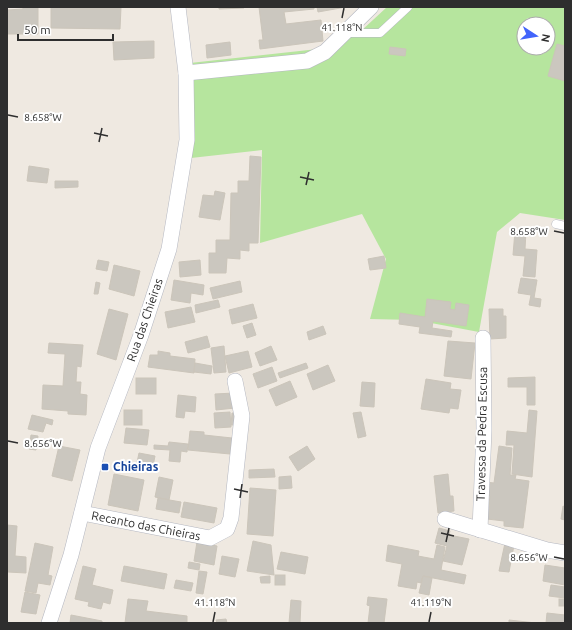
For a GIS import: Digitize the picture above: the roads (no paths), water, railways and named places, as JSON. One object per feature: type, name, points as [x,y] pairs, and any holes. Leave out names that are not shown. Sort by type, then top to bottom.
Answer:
[{"type":"street","name":"Rua das Chieiras","points":[[49,623],[71,555],[98,448],[141,335],[169,249],[187,140],[186,73],[178,7]]},
{"type":"street","points":[[186,73],[307,61],[325,52],[371,7]]},
{"type":"street","name":"Travessa da Pedra Escusa","points":[[480,530],[484,430],[483,338]]},
{"type":"street","name":"Recanto das Chieiras","points":[[82,513],[210,538],[227,529],[231,518],[242,416],[235,381]]},
{"type":"street","points":[[445,519],[565,553]]},
{"type":"lane","points":[[344,33],[380,33],[408,7]]},
{"type":"lane","points":[[556,224],[565,226]]},
{"type":"place","name":"Chieiras","points":[[105,467]]}]
